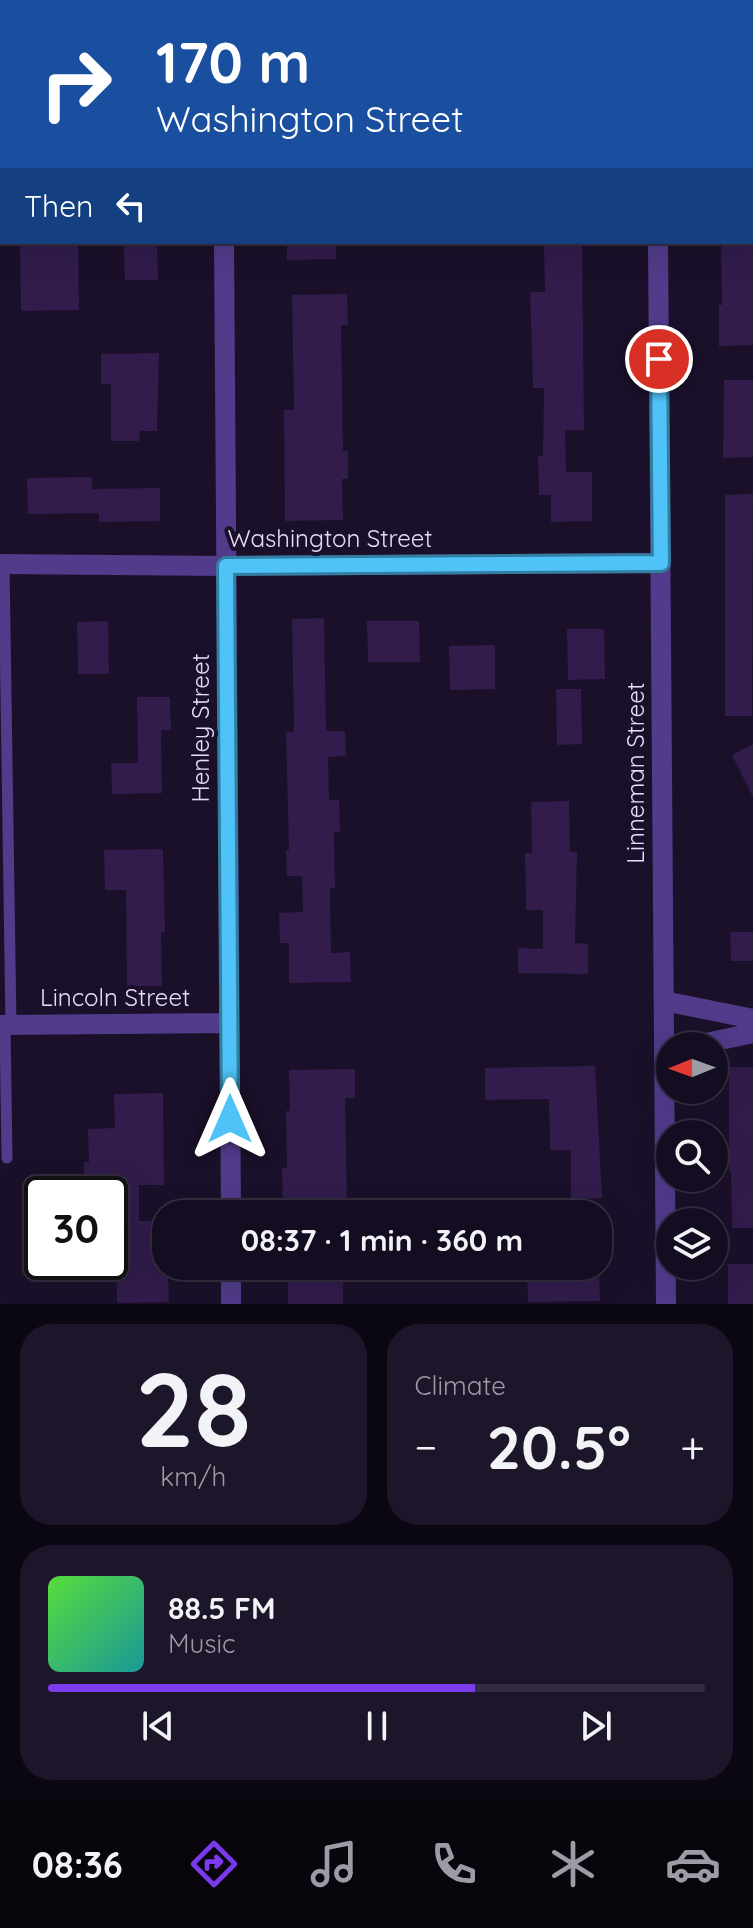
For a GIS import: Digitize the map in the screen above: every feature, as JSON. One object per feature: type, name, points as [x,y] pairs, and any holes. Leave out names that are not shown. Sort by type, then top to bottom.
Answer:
[{"type":"street","name":"Henley Street","points":[[224,244],[231,1200]]},
{"type":"street","name":"Linneman Street","points":[[658,244],[666,1032]]},
{"type":"street","name":"Washington Street","points":[[2,564],[661,563]]},
{"type":"street","points":[[664,1001],[753,1019]]},
{"type":"street","name":"Lincoln Street","points":[[5,1025],[229,1023]]},
{"type":"street","points":[[728,1038],[753,1033]]},
{"type":"street","name":"Linneman Street","points":[[666,1304],[667,1104]]},
{"type":"street","points":[[231,1280],[231,1304]]},
{"type":"lane","points":[[2,564],[7,1158]]},
{"type":"building","points":[[20,244],[78,244],[79,310],[21,311]]},
{"type":"building","points":[[157,244],[158,280],[125,280],[124,245]]},
{"type":"building","points":[[287,244],[336,244],[336,259],[287,260]]},
{"type":"building","points":[[544,244],[582,244],[584,430],[565,430],[566,472],[592,472],[592,521],[551,522],[551,495],[539,495],[538,456],[543,456],[544,388],[533,388],[530,292],[545,292]]},
{"type":"building","points":[[721,244],[753,244],[753,345],[719,346],[719,305],[722,305]]},
{"type":"building","points":[[347,294],[348,325],[341,325],[343,451],[348,451],[348,479],[342,479],[343,520],[285,521],[284,410],[294,410],[292,295]]},
{"type":"building","points":[[159,353],[157,431],[140,431],[139,441],[111,441],[111,384],[101,384],[101,354]]},
{"type":"building","points":[[724,380],[753,380],[753,457],[723,458]]},
{"type":"building","points":[[92,477],[92,489],[160,488],[160,521],[99,522],[99,513],[28,514],[27,478]]},
{"type":"building","points":[[753,494],[752,716],[725,716],[725,495]]},
{"type":"building","points":[[324,618],[326,731],[345,731],[346,756],[328,757],[329,800],[339,800],[340,832],[334,832],[335,888],[330,888],[331,953],[350,952],[351,982],[289,983],[289,943],[280,943],[279,913],[303,912],[302,876],[287,876],[286,850],[289,850],[286,732],[294,732],[292,619]]},
{"type":"building","points":[[108,621],[109,674],[78,674],[77,622]]},
{"type":"building","points":[[367,621],[419,621],[420,662],[368,662]]},
{"type":"building","points":[[567,629],[604,629],[605,679],[568,680]]},
{"type":"building","points":[[495,645],[495,689],[450,690],[449,646]]},
{"type":"building","points":[[556,689],[581,689],[582,744],[557,745]]},
{"type":"building","points":[[137,697],[170,697],[171,730],[161,730],[162,793],[112,794],[111,763],[138,763]]},
{"type":"building","points":[[753,744],[753,797],[732,755]]},
{"type":"building","points":[[569,801],[570,852],[577,852],[575,943],[588,944],[588,974],[518,973],[518,948],[543,949],[543,910],[526,910],[525,853],[532,853],[531,802]]},
{"type":"building","points":[[163,849],[165,932],[161,932],[162,986],[127,986],[126,890],[105,890],[104,850]]},
{"type":"building","points":[[730,932],[753,932],[753,961],[731,961]]},
{"type":"building","points":[[595,1066],[602,1198],[571,1199],[571,1150],[550,1150],[549,1099],[485,1100],[485,1068]]},
{"type":"building","points":[[729,1067],[753,1067],[753,1228],[732,1228]]},
{"type":"building","points":[[355,1069],[355,1098],[345,1098],[347,1200],[283,1200],[282,1168],[287,1168],[286,1111],[290,1111],[289,1070]]},
{"type":"building","points":[[163,1093],[164,1185],[139,1185],[139,1221],[152,1221],[152,1280],[168,1280],[169,1302],[117,1303],[117,1280],[128,1280],[128,1176],[84,1176],[84,1162],[89,1162],[88,1129],[115,1128],[114,1094]]},
{"type":"building","points":[[728,1264],[753,1264],[753,1304],[728,1304]]},
{"type":"building","points":[[288,1280],[343,1280],[343,1304],[288,1304]]},
{"type":"building","points":[[527,1280],[599,1280],[600,1301],[528,1302]]},
{"type":"route","points":[[230,1119],[226,566],[661,563],[659,359]]}]
